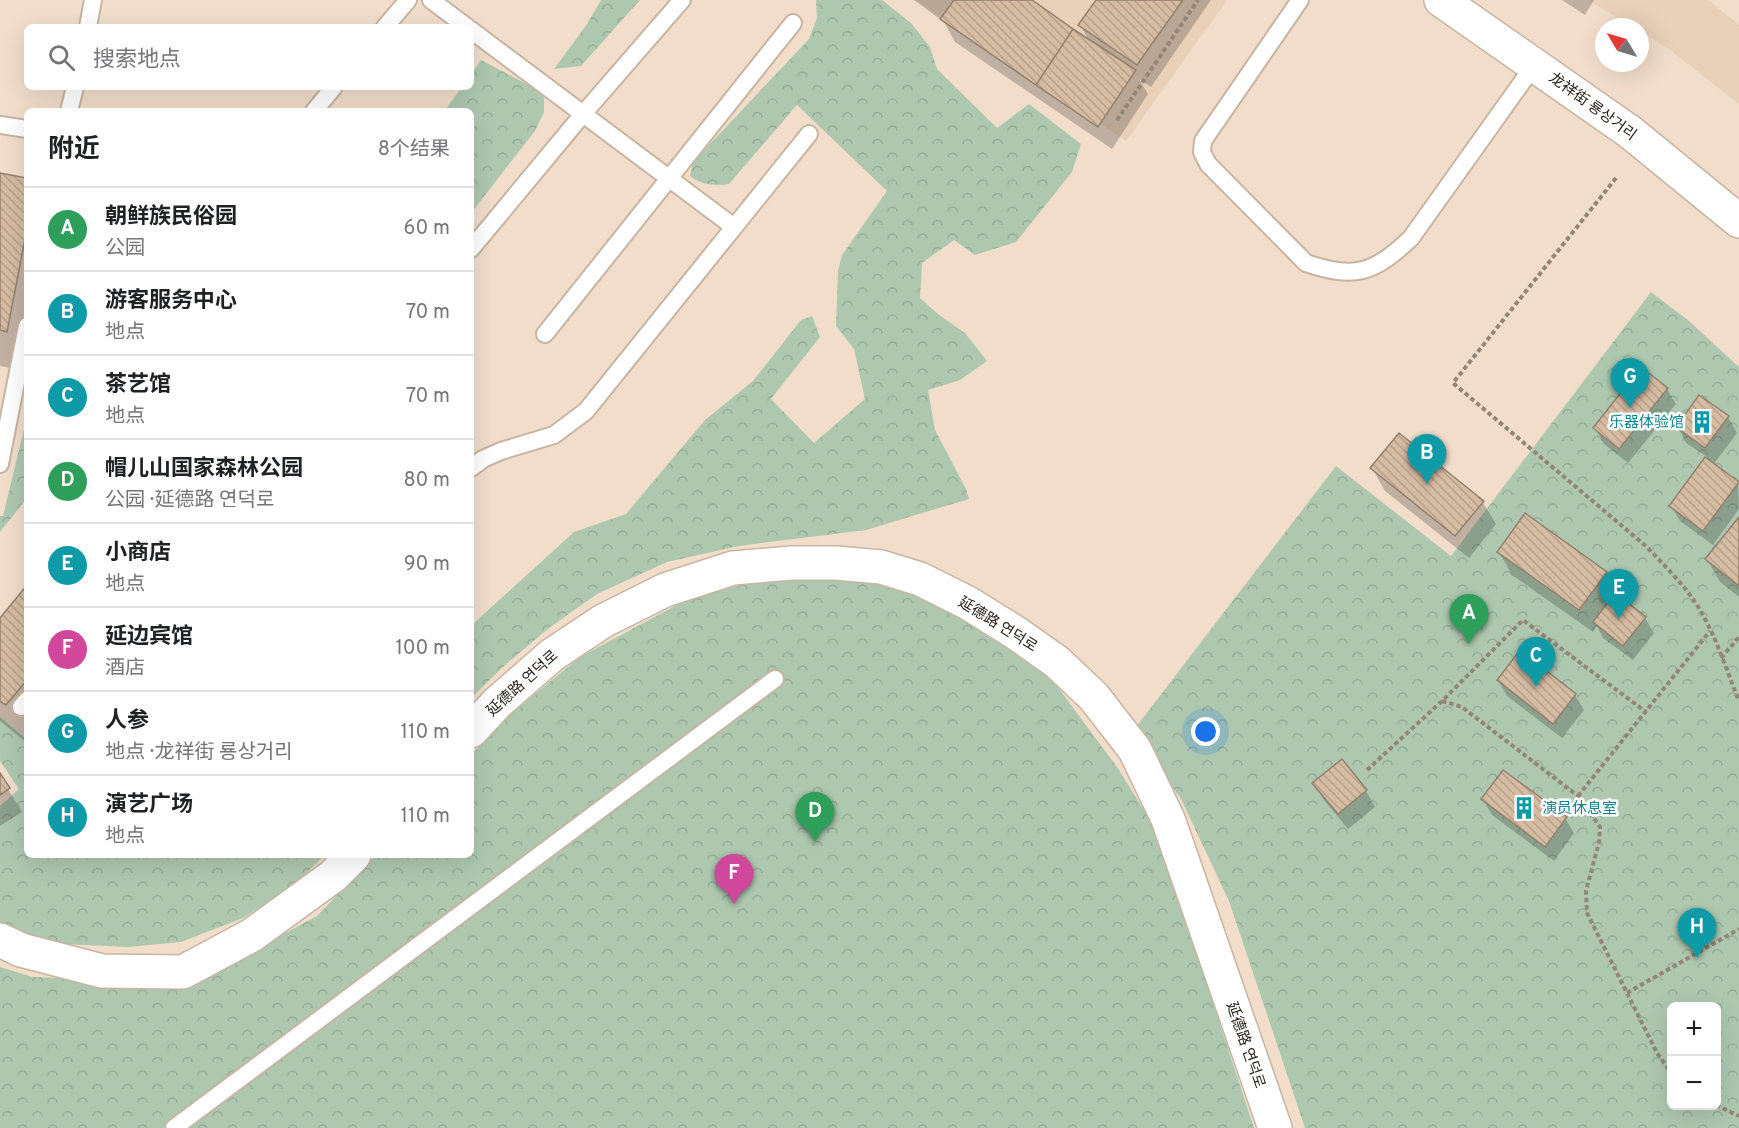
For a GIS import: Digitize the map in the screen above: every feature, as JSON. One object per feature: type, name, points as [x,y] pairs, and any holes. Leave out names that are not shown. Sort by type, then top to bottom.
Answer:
[{"type":"main road","name":"龙祥街 룡상거리","points":[[1442,0],[1630,132],[1739,220]]},
{"type":"main road","name":"延德路 연덕로","points":[[474,728],[497,703],[552,655],[603,621],[665,590],[733,568],[791,563],[836,563],[880,567],[929,584],[978,609],[1057,662],[1094,697],[1135,750],[1168,819],[1275,1128]]},
{"type":"main road","points":[[0,940],[21,950],[102,971],[183,972],[252,935],[333,876],[351,858]]},
{"type":"lane","points":[[89,24],[93,0]]},
{"type":"lane","points":[[388,24],[408,0]]},
{"type":"lane","points":[[431,0],[463,24]]},
{"type":"lane","points":[[474,245],[583,114],[682,0]]},
{"type":"lane","points":[[1300,0],[1203,141],[1202,152],[1208,164],[1306,263],[1328,270],[1355,272],[1375,266],[1391,256],[1411,238],[1535,64]]},
{"type":"lane","points":[[545,334],[793,23]]},
{"type":"lane","points":[[474,32],[734,227]]},
{"type":"lane","points":[[70,108],[74,90]]},
{"type":"lane","points":[[316,108],[332,90]]},
{"type":"lane","points":[[0,125],[24,129]]},
{"type":"lane","points":[[474,466],[501,451],[554,435],[586,411],[809,134]]},
{"type":"lane","points":[[0,464],[22,376],[24,356]]},
{"type":"lane","points":[[174,1128],[776,679]]},
{"type":"path","points":[[1117,120],[1198,0]]},
{"type":"path","points":[[1616,178],[1453,383],[1647,547],[1694,600],[1710,631],[1739,701]]},
{"type":"path","points":[[1367,770],[1442,701],[1523,620],[1646,712]]},
{"type":"path","points":[[1578,796],[1710,631]]},
{"type":"path","points":[[1721,658],[1739,637]]},
{"type":"path","points":[[1442,701],[1462,707],[1578,796],[1600,827],[1599,842],[1586,891],[1587,913],[1657,1053],[1667,1068]]},
{"type":"path","points":[[1627,993],[1739,929]]},
{"type":"path","points":[[1721,1107],[1739,1116]]},
{"type":"shaded area","points":[[916,0],[1227,0],[1126,141]]},
{"type":"shaded area","points":[[1588,0],[1708,0],[1739,25],[1739,104],[1670,50],[1649,37],[1649,18],[1618,18]]},
{"type":"green space","points":[[601,0],[640,0],[581,66],[554,69],[587,24]]},
{"type":"green space","points":[[816,0],[882,0],[911,23],[930,47],[937,69],[997,128],[1029,104],[1081,144],[1072,172],[1016,242],[975,255],[954,240],[922,263],[920,298],[965,333],[987,361],[960,380],[928,390],[935,430],[969,499],[866,530],[739,546],[667,562],[597,594],[549,628],[474,695],[474,623],[574,532],[626,514],[705,420],[753,381],[801,320],[812,316],[820,337],[771,399],[814,443],[865,399],[854,349],[836,326],[838,271],[842,255],[887,191],[797,105],[729,184],[709,184],[690,176],[693,162],[809,39],[817,18]]},
{"type":"green space","points":[[481,60],[532,87],[544,97],[544,112],[535,131],[474,209],[474,108],[446,108],[460,90],[474,90],[474,70]]},
{"type":"green space","points":[[1651,292],[1689,321],[1739,367],[1739,1128],[1305,1128],[1229,901],[1181,799],[1133,731],[1336,466],[1451,556]]},
{"type":"green space","points":[[24,429],[24,502],[0,532],[0,516],[3,516]]},
{"type":"green space","points":[[787,572],[905,585],[977,616],[1054,682],[1117,767],[1156,829],[1254,1128],[0,1128],[0,967],[33,977],[159,981],[226,965],[317,916],[373,858],[474,858],[474,752],[506,718],[580,657],[686,600]]},
{"type":"green space","points":[[0,717],[24,737],[24,858],[322,858],[292,887],[243,918],[181,942],[128,947],[64,944],[17,934],[0,926],[0,806],[19,789],[0,761]]},
{"type":"building","points":[[954,0],[1032,0],[1073,29],[1036,85],[940,19]]},
{"type":"building","points":[[1096,0],[1183,0],[1137,65],[1078,25]]},
{"type":"building","points":[[1073,29],[1136,70],[1098,127],[1036,85]]},
{"type":"building","points":[[0,173],[24,177],[24,244],[7,332],[0,330]]},
{"type":"building","points":[[1641,367],[1668,388],[1619,449],[1593,428]]},
{"type":"building","name":"乐器体验馆","points":[[1699,395],[1729,416],[1705,448],[1676,427]]},
{"type":"building","points":[[1399,433],[1484,501],[1455,536],[1370,468]]},
{"type":"building","points":[[1705,457],[1739,482],[1703,531],[1669,506]]},
{"type":"building","points":[[1525,513],[1607,572],[1579,610],[1497,552]]},
{"type":"building","points":[[1739,517],[1739,586],[1705,559]]},
{"type":"building","points":[[24,589],[24,684],[6,705],[0,701],[0,618]]},
{"type":"building","points":[[1615,593],[1646,617],[1623,646],[1593,622]]},
{"type":"building","points":[[1520,650],[1576,694],[1553,724],[1497,680]]},
{"type":"building","points":[[1342,759],[1367,790],[1338,814],[1312,783]]},
{"type":"building","name":"演员休息室","points":[[1503,770],[1567,817],[1545,847],[1481,799]]},
{"type":"building","points":[[0,773],[10,788],[0,795]]},
{"type":"place","name":"人参","points":[[1630,408]]},
{"type":"place","name":"乐器体验馆","points":[[1702,422]]},
{"type":"place","name":"游客服务中心","points":[[1427,484]]},
{"type":"place","name":"小商店","points":[[1619,619]]},
{"type":"place","name":"朝鲜族民俗园","points":[[1469,644]]},
{"type":"place","name":"茶艺馆","points":[[1536,687]]},
{"type":"place","name":"演员休息室","points":[[1524,808]]},
{"type":"place","name":"帽儿山国家森林公园","points":[[815,842]]},
{"type":"place","name":"延边宾馆","points":[[734,904]]},
{"type":"place","name":"演艺广场","points":[[1697,958]]}]
